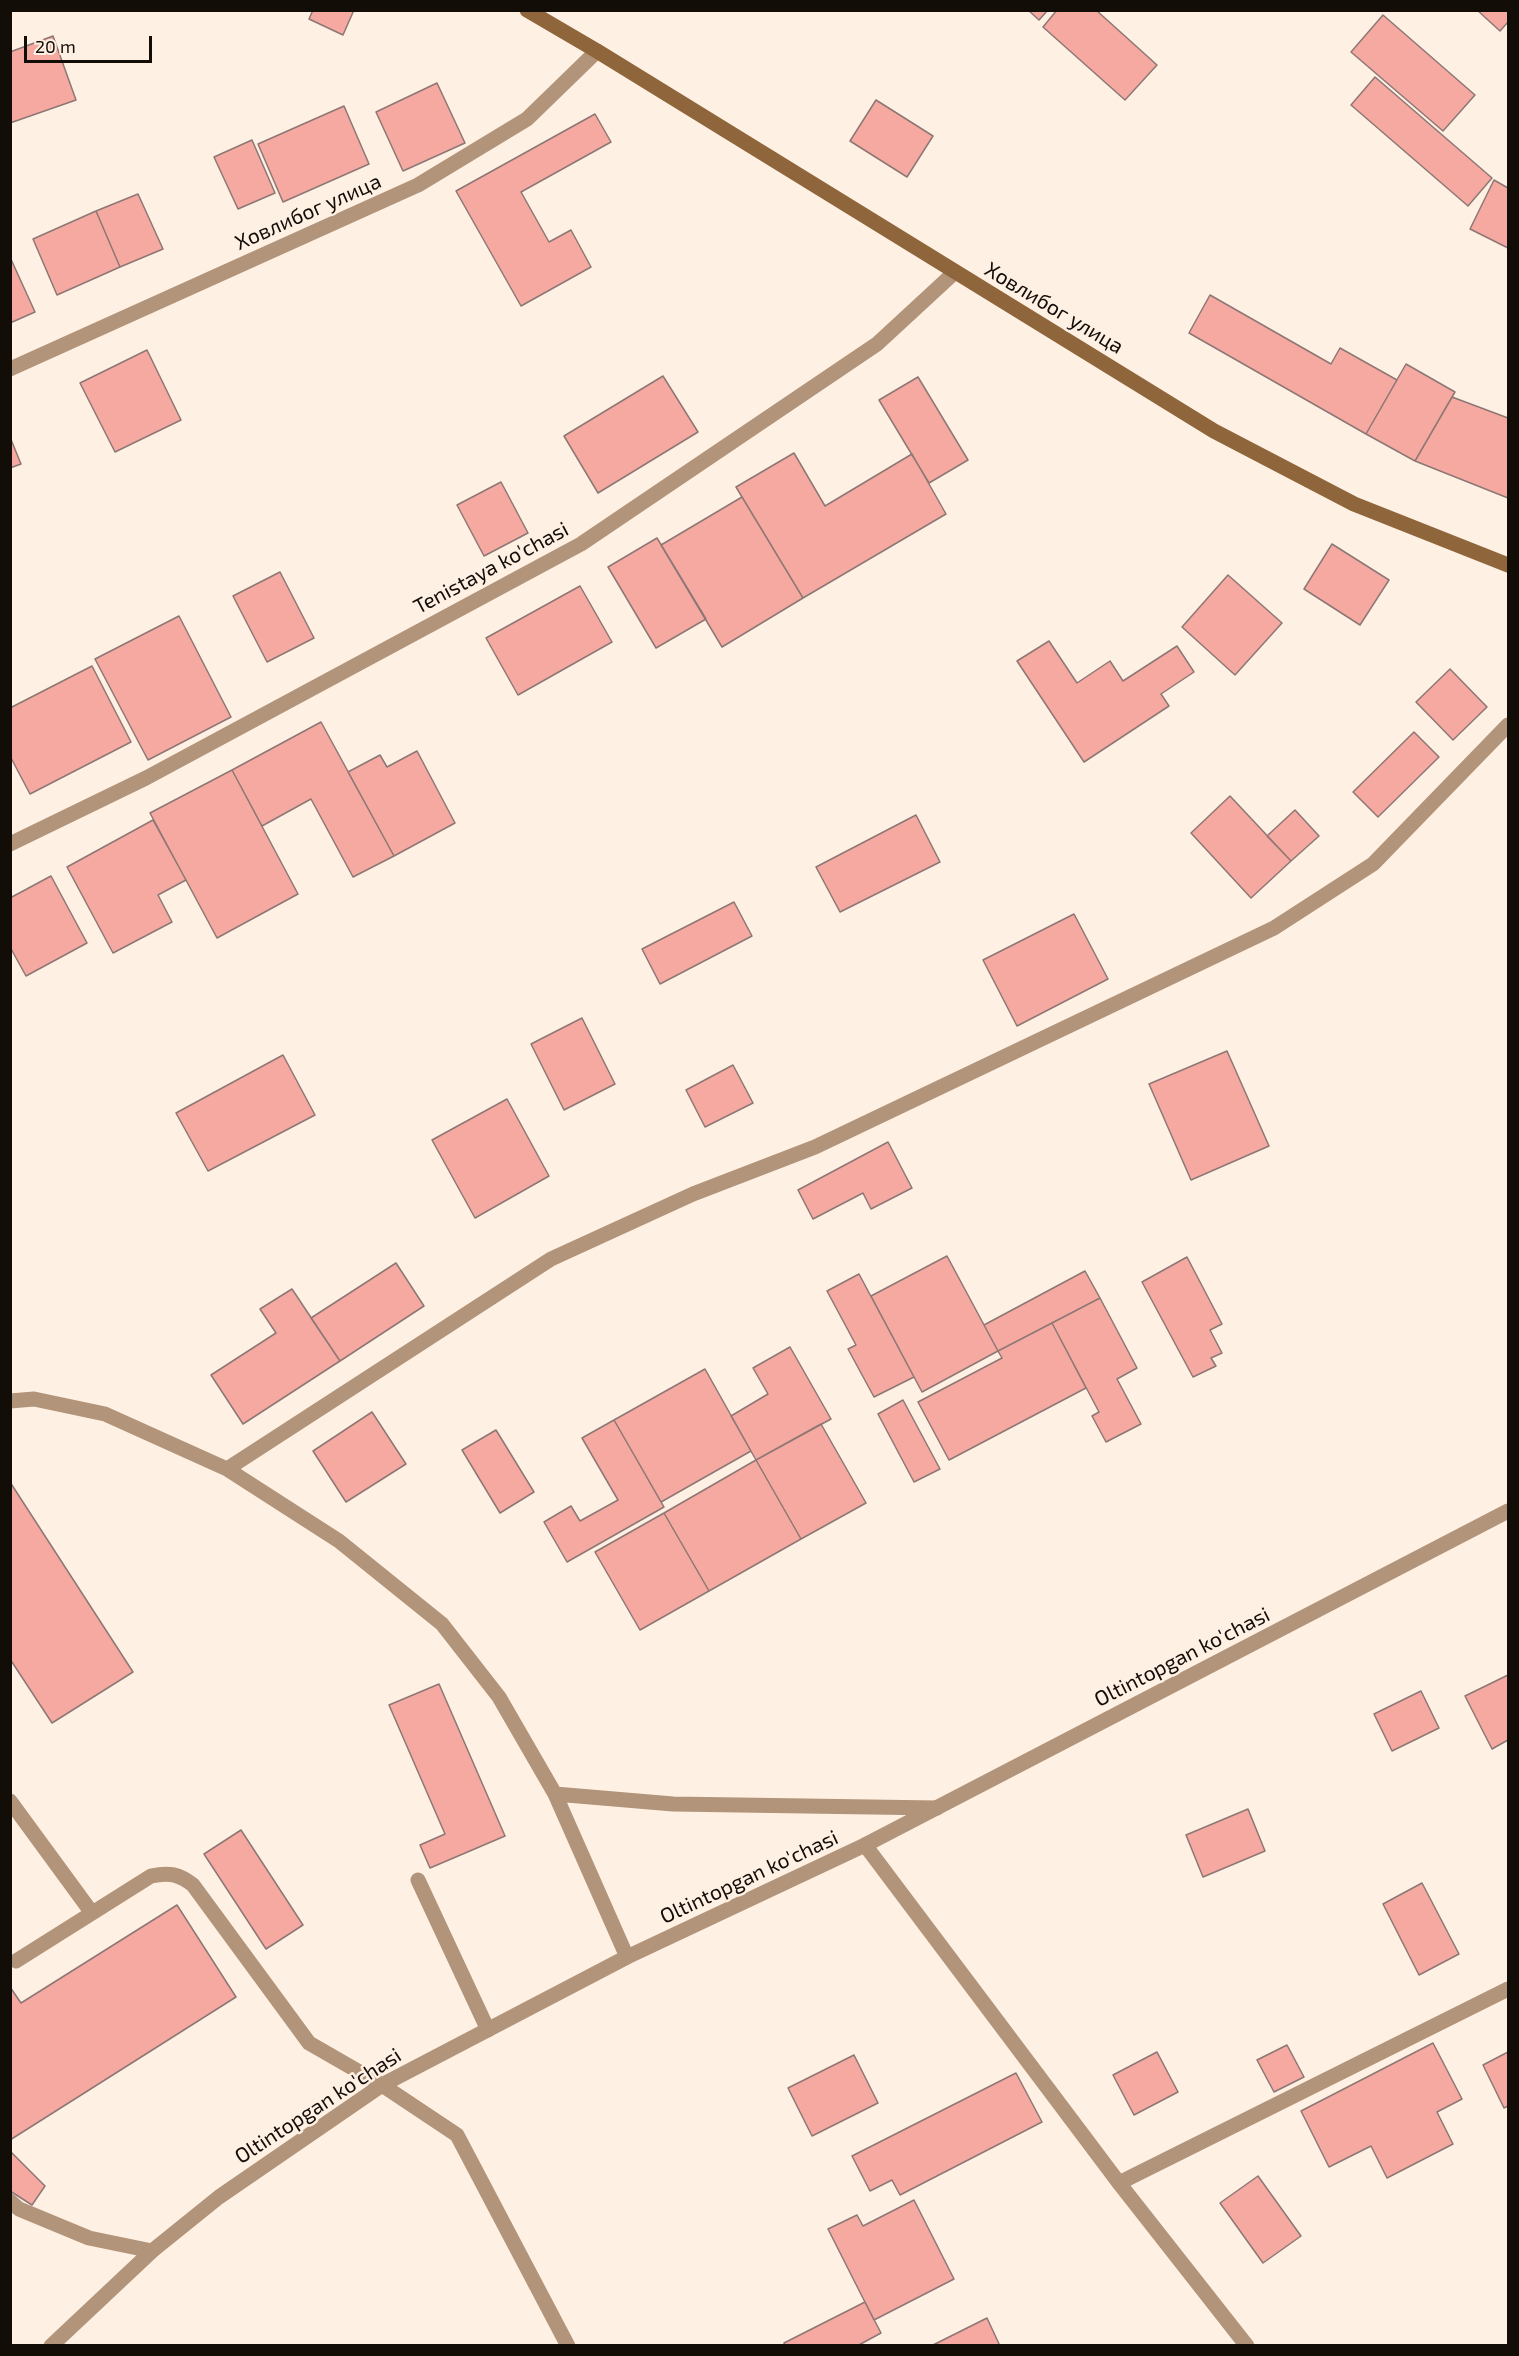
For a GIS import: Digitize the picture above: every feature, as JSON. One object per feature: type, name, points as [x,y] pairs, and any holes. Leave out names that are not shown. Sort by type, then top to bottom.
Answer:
[{"type":"street","name":"Ховлибог улица","points":[[527,10],[1224,436],[1354,504],[1509,565]]},
{"type":"street","name":"Ховлибог улица","points":[[10,369],[418,185],[527,119],[597,51]]},
{"type":"street","name":"Tenistaya ko'chasi","points":[[10,844],[146,778],[581,544],[877,344],[955,272]]},
{"type":"street","points":[[227,1469],[550,1258],[693,1194],[815,1147],[1274,928],[1373,864],[1509,725]]},
{"type":"street","points":[[10,1401],[34,1399],[105,1414],[227,1469],[339,1541],[442,1624],[499,1697],[555,1794],[627,1957]]},
{"type":"street","name":"Oltintopgan ko'chasi","points":[[56,2344],[152,2251],[219,2197],[382,2085],[627,1957],[865,1845],[1509,1511]]},
{"type":"street","points":[[555,1794],[673,1804],[937,1808]]},
{"type":"street","points":[[10,1801],[92,1913]]},
{"type":"street","points":[[865,1845],[1119,2183],[1247,2346]]},
{"type":"street","points":[[16,1961],[151,1876],[165,1873],[182,1876],[193,1886],[309,2043],[382,2085],[457,2136],[568,2346]]},
{"type":"street","points":[[418,1880],[488,2030]]},
{"type":"street","points":[[1119,2183],[1509,1989]]},
{"type":"street","points":[[10,2201],[20,2209],[89,2238],[152,2251]]},
{"type":"building","points":[[313,10],[354,10],[343,35],[309,19]]},
{"type":"building","points":[[1028,10],[1048,10],[1039,20]]},
{"type":"building","points":[[1057,10],[1096,10],[1157,65],[1125,100],[1043,27]]},
{"type":"building","points":[[1477,10],[1508,10],[1508,22],[1500,31]]},
{"type":"building","points":[[1383,15],[1475,95],[1443,131],[1351,52]]},
{"type":"building","points":[[53,36],[76,100],[10,123],[10,52]]},
{"type":"building","points":[[1375,77],[1492,178],[1468,206],[1351,105]]},
{"type":"building","points":[[437,83],[465,143],[403,171],[376,112]]},
{"type":"building","points":[[876,100],[933,136],[907,177],[850,141]]},
{"type":"building","points":[[344,106],[369,164],[283,202],[258,144]]},
{"type":"building","points":[[595,114],[611,142],[521,192],[549,242],[571,230],[591,267],[521,306],[456,191]]},
{"type":"building","points":[[252,140],[275,193],[238,209],[214,157]]},
{"type":"building","points":[[1494,180],[1508,188],[1508,248],[1470,229]]},
{"type":"building","points":[[138,194],[163,249],[120,267],[96,211]]},
{"type":"building","points":[[96,211],[120,267],[57,295],[33,239]]},
{"type":"building","points":[[10,257],[35,312],[10,323]]},
{"type":"building","points":[[1210,295],[1331,364],[1340,348],[1397,380],[1366,434],[1189,333]]},
{"type":"building","points":[[147,350],[181,420],[115,452],[80,383]]},
{"type":"building","points":[[1406,364],[1455,392],[1415,461],[1366,434]]},
{"type":"building","points":[[663,376],[698,432],[598,493],[564,436]]},
{"type":"building","points":[[918,377],[968,460],[929,483],[879,400]]},
{"type":"building","points":[[1452,397],[1508,418],[1508,498],[1415,461]]},
{"type":"building","points":[[10,437],[21,464],[10,468]]},
{"type":"building","points":[[794,453],[825,506],[912,454],[946,514],[803,598],[736,487]]},
{"type":"building","points":[[501,482],[528,533],[484,556],[457,505]]},
{"type":"building","points":[[742,497],[803,598],[722,647],[661,545]]},
{"type":"building","points":[[657,538],[706,619],[656,648],[608,567]]},
{"type":"building","points":[[1332,544],[1389,580],[1360,625],[1304,589]]},
{"type":"building","points":[[280,572],[314,638],[267,662],[233,596]]},
{"type":"building","points":[[1228,575],[1282,623],[1235,675],[1182,627]]},
{"type":"building","points":[[580,586],[612,642],[518,695],[486,638]]},
{"type":"building","points":[[179,616],[231,717],[148,760],[95,659]]},
{"type":"building","points":[[1049,641],[1077,683],[1110,661],[1123,681],[1177,646],[1194,672],[1161,694],[1169,706],[1084,762],[1017,661]]},
{"type":"building","points":[[92,666],[131,742],[30,794],[10,756],[10,708]]},
{"type":"building","points":[[1450,669],[1487,707],[1453,740],[1416,702]]},
{"type":"building","points":[[321,722],[394,856],[353,877],[311,799],[262,826],[232,770]]},
{"type":"building","points":[[1414,732],[1439,757],[1378,817],[1353,792]]},
{"type":"building","points":[[417,751],[455,823],[394,856],[348,772],[380,755],[387,767]]},
{"type":"building","points":[[232,770],[298,894],[217,938],[150,813]]},
{"type":"building","points":[[1230,796],[1291,861],[1251,898],[1191,833]]},
{"type":"building","points":[[1295,810],[1319,836],[1291,861],[1267,836]]},
{"type":"building","points":[[916,815],[940,862],[840,912],[816,867]]},
{"type":"building","points":[[153,820],[186,880],[158,895],[172,922],[113,953],[67,867]]},
{"type":"building","points":[[51,876],[87,943],[26,976],[10,947],[10,898]]},
{"type":"building","points":[[734,902],[752,936],[660,984],[642,949]]},
{"type":"building","points":[[1074,914],[1108,979],[1017,1026],[983,960]]},
{"type":"building","points":[[582,1018],[615,1084],[564,1110],[531,1044]]},
{"type":"building","points":[[1227,1051],[1269,1146],[1191,1180],[1149,1084]]},
{"type":"building","points":[[283,1055],[315,1115],[208,1171],[176,1113]]},
{"type":"building","points":[[733,1065],[753,1103],[705,1127],[686,1090]]},
{"type":"building","points":[[507,1099],[549,1176],[475,1218],[432,1140]]},
{"type":"building","points":[[888,1142],[912,1188],[871,1209],[863,1193],[813,1219],[798,1190]]},
{"type":"building","points":[[947,1256],[998,1351],[922,1392],[871,1296]]},
{"type":"building","points":[[1187,1257],[1222,1324],[1210,1330],[1222,1353],[1211,1358],[1216,1366],[1193,1377],[1142,1282]]},
{"type":"building","points":[[396,1263],[424,1306],[340,1361],[311,1318]]},
{"type":"building","points":[[1085,1271],[1100,1298],[998,1351],[984,1325]]},
{"type":"building","points":[[859,1274],[914,1377],[874,1397],[848,1349],[856,1345],[827,1291]]},
{"type":"building","points":[[292,1289],[340,1361],[243,1424],[211,1375],[276,1333],[260,1309]]},
{"type":"building","points":[[1100,1298],[1137,1368],[1117,1379],[1141,1424],[1106,1442],[1092,1416],[1099,1412],[1052,1323]]},
{"type":"building","points":[[1052,1323],[1086,1388],[949,1460],[918,1402],[1002,1358],[998,1351]]},
{"type":"building","points":[[790,1347],[831,1419],[756,1460],[731,1416],[768,1394],[753,1368]]},
{"type":"building","points":[[705,1369],[751,1451],[661,1502],[614,1420]]},
{"type":"building","points":[[903,1400],[940,1469],[914,1482],[878,1414]]},
{"type":"building","points":[[372,1412],[406,1464],[346,1502],[313,1451]]},
{"type":"building","points":[[614,1420],[664,1507],[567,1562],[544,1522],[571,1506],[580,1521],[618,1500],[582,1438]]},
{"type":"building","points":[[821,1424],[866,1503],[801,1539],[756,1460]]},
{"type":"building","points":[[496,1430],[534,1492],[500,1513],[462,1450]]},
{"type":"building","points":[[756,1460],[801,1539],[709,1591],[664,1513]]},
{"type":"building","points":[[10,1482],[133,1672],[52,1723],[10,1659]]},
{"type":"building","points":[[664,1513],[709,1591],[640,1630],[595,1552]]},
{"type":"building","points":[[1508,1675],[1508,1740],[1492,1749],[1465,1696]]},
{"type":"building","points":[[439,1684],[505,1836],[430,1868],[420,1845],[445,1834],[389,1705]]},
{"type":"building","points":[[1421,1691],[1439,1728],[1392,1751],[1374,1714]]},
{"type":"building","points":[[1248,1809],[1265,1851],[1203,1877],[1186,1835]]},
{"type":"building","points":[[241,1830],[303,1925],[266,1949],[204,1854]]},
{"type":"building","points":[[1422,1883],[1459,1954],[1419,1975],[1383,1904]]},
{"type":"building","points":[[177,1905],[236,1997],[10,2140],[10,1987],[21,2003]]},
{"type":"building","points":[[1433,2043],[1462,2099],[1437,2112],[1453,2144],[1387,2178],[1371,2146],[1329,2167],[1301,2111]]},
{"type":"building","points":[[1287,2045],[1304,2077],[1274,2092],[1257,2060]]},
{"type":"building","points":[[1157,2052],[1178,2092],[1134,2115],[1113,2075]]},
{"type":"building","points":[[1508,2052],[1508,2106],[1504,2108],[1483,2065]]},
{"type":"building","points":[[854,2055],[878,2103],[812,2136],[788,2088]]},
{"type":"building","points":[[1016,2073],[1042,2122],[900,2195],[892,2180],[870,2191],[852,2156]]},
{"type":"building","points":[[10,2151],[45,2186],[32,2205],[10,2191]]},
{"type":"building","points":[[1258,2176],[1301,2236],[1263,2263],[1220,2203]]},
{"type":"building","points":[[914,2200],[954,2279],[874,2320],[828,2229],[857,2215],[863,2226]]},
{"type":"building","points":[[865,2302],[881,2333],[857,2346],[785,2346],[784,2343]]},
{"type":"building","points":[[987,2318],[1000,2346],[931,2346]]}]
